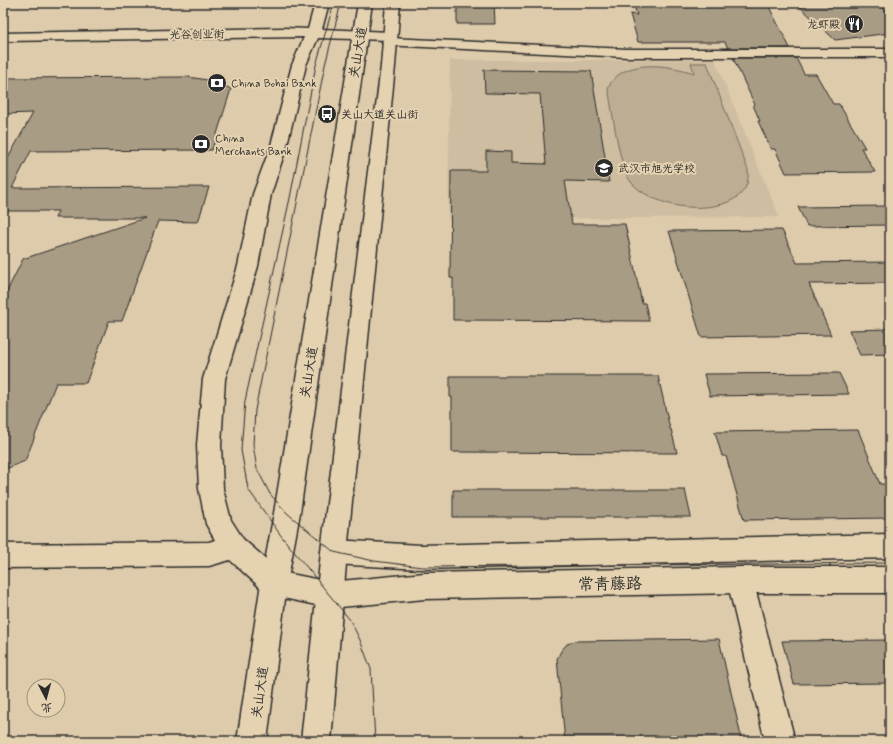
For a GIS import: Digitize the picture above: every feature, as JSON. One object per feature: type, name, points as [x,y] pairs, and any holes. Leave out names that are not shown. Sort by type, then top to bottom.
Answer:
[{"type":"main road","points":[[274,583],[234,547],[219,524],[211,489],[208,445],[214,379],[246,273],[262,194],[279,145],[299,65],[311,37],[322,3]]},
{"type":"main road","name":"关山大道","points":[[252,741],[274,583],[287,513],[365,3]]},
{"type":"main road","points":[[316,741],[334,552],[393,3]]},
{"type":"main road","name":"光谷创业街","points":[[3,37],[283,32],[311,37]]},
{"type":"main road","name":"光谷创业街","points":[[3,44],[311,37],[390,39]]},
{"type":"main road","points":[[390,39],[624,50],[890,49]]},
{"type":"main road","points":[[390,39],[627,54],[890,53]]},
{"type":"main road","points":[[334,552],[421,557],[890,546]]},
{"type":"main road","points":[[3,556],[209,554],[234,547]]},
{"type":"main road","points":[[740,580],[780,741]]},
{"type":"main road","name":"常青藤路","points":[[274,583],[330,595],[424,586],[740,580],[890,580]]},
{"type":"shaded area","name":"武汉市旭光学校","points":[[450,60],[715,60],[779,217],[448,219]]},
{"type":"shaded area","points":[[691,63],[707,63],[748,170],[747,183],[742,192],[734,199],[710,207],[684,207],[673,205],[645,193],[631,182],[623,164],[608,88],[615,78],[624,71],[647,66],[659,66],[694,73]]},
{"type":"building","points":[[457,3],[494,3],[495,24],[457,24]]},
{"type":"building","points":[[633,3],[767,3],[790,48],[728,48],[725,42],[638,42],[630,14],[637,15]]},
{"type":"building","name":"龙虾殿","points":[[796,3],[877,3],[890,14],[890,33],[835,40]]},
{"type":"building","points":[[733,58],[796,58],[804,74],[816,74],[833,104],[839,104],[865,148],[861,148],[875,172],[786,173],[775,149],[771,149],[758,121],[760,121],[753,105],[755,105]]},
{"type":"building","points":[[484,70],[591,71],[609,182],[565,181],[572,224],[625,224],[642,303],[645,303],[649,321],[453,320],[453,278],[450,278],[451,171],[486,171],[486,151],[511,152],[511,163],[546,164],[540,94],[485,93]]},
{"type":"building","points":[[188,77],[214,81],[231,89],[212,150],[31,151],[12,188],[209,187],[198,222],[158,221],[122,321],[109,321],[86,383],[56,383],[25,461],[3,470],[3,299],[23,259],[145,218],[55,218],[58,211],[3,211],[3,167],[33,113],[3,114],[3,78]]},
{"type":"building","points":[[890,206],[890,225],[807,226],[798,207]]},
{"type":"building","points":[[782,230],[797,263],[890,262],[890,283],[809,284],[831,335],[701,337],[669,231]]},
{"type":"building","points":[[890,329],[890,354],[860,355],[849,330]]},
{"type":"building","points":[[839,373],[849,394],[710,396],[704,374]]},
{"type":"building","points":[[450,376],[658,376],[677,453],[452,452],[452,397],[450,397]]},
{"type":"building","points":[[858,430],[880,484],[885,484],[890,496],[890,518],[744,520],[726,456],[722,456],[715,432]]},
{"type":"building","points":[[453,490],[685,490],[691,517],[453,517]]},
{"type":"building","points":[[719,639],[742,741],[565,741],[557,659],[567,644],[576,641]]},
{"type":"building","points":[[890,640],[890,683],[794,684],[782,641]]},
{"type":"tram line","points":[[334,3],[316,65],[290,198],[245,401],[241,450],[248,489],[282,537],[350,620],[360,640],[371,669],[375,741]]},
{"type":"tram line","points":[[341,3],[325,65],[255,410],[253,445],[257,469],[270,494],[287,513],[334,552],[374,561],[422,567],[890,563]]},
{"type":"place","name":"龙虾殿","points":[[854,24]]},
{"type":"place","name":"China Bohai Bank","points":[[217,83]]},
{"type":"place","name":"关山大道关山街","points":[[327,114]]},
{"type":"place","name":"China Merchants Bank","points":[[201,144]]},
{"type":"place","name":"武汉市旭光学校","points":[[604,168]]}]
